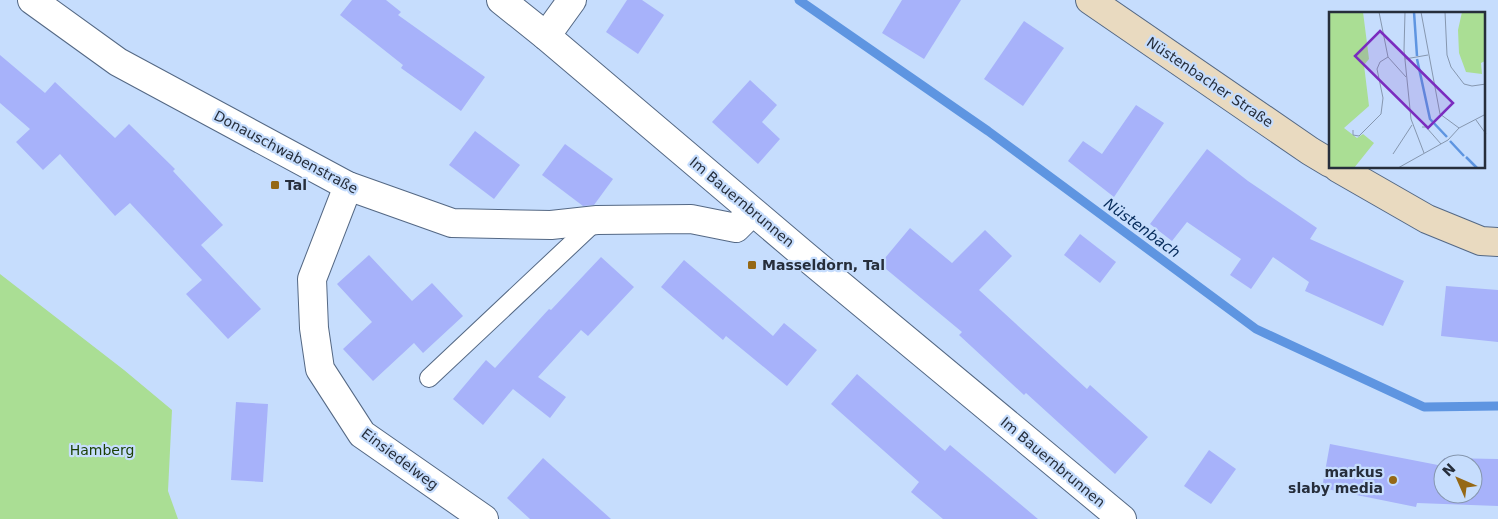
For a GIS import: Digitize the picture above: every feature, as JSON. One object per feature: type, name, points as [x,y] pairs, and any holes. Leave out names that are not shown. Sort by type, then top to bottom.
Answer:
[{"type":"main road","name":"Nüstenbacher Straße","points":[[1090,0],[1329,162]]},
{"type":"main road","points":[[1340,169],[1427,219],[1481,241],[1498,242]]},
{"type":"street","name":"Donauschwabenstraße","points":[[32,0],[118,62],[348,186],[452,223],[551,225],[597,220],[691,219],[736,228],[752,212]]},
{"type":"street","name":"Im Bauernbrunnen","points":[[501,0],[546,36],[752,212],[1122,519]]},
{"type":"street","points":[[546,36],[572,0]]},
{"type":"street","name":"Einsiedelweg","points":[[348,186],[312,279],[314,328],[320,369],[362,434],[484,519]]},
{"type":"lane","points":[[429,378],[597,220]]},
{"type":"green space","name":"Hamberg","points":[[0,274],[124,370],[172,410],[168,491],[178,519],[0,519]]},
{"type":"building","points":[[352,0],[386,0],[401,12],[398,15],[485,77],[461,111],[401,68],[403,65],[340,15]]},
{"type":"building","points":[[627,0],[642,0],[664,15],[638,54],[606,32]]},
{"type":"building","points":[[902,0],[961,0],[924,59],[882,33]]},
{"type":"building","points":[[1024,21],[1064,48],[1023,106],[984,79]]},
{"type":"building","points":[[0,55],[45,93],[55,82],[115,138],[129,124],[175,169],[173,171],[223,225],[201,245],[261,309],[228,339],[186,294],[202,280],[130,203],[115,216],[60,154],[43,170],[16,142],[30,129],[0,103]]},
{"type":"building","points":[[750,80],[777,105],[762,122],[780,139],[758,164],[712,122]]},
{"type":"building","points":[[1136,105],[1164,123],[1114,197],[1068,161],[1083,141],[1102,154]]},
{"type":"building","points":[[475,131],[520,165],[494,199],[449,165]]},
{"type":"building","points":[[565,144],[613,179],[594,205],[583,206],[542,175]]},
{"type":"building","points":[[1207,149],[1248,181],[1317,228],[1310,239],[1404,281],[1383,326],[1305,291],[1309,282],[1273,257],[1251,289],[1230,275],[1241,259],[1187,222],[1172,241],[1150,224]]},
{"type":"building","points":[[910,228],[952,263],[985,230],[1012,256],[979,290],[1087,389],[1090,385],[1148,437],[1115,474],[1026,393],[1024,395],[959,335],[962,332],[880,264]]},
{"type":"building","points":[[1080,234],[1116,262],[1100,283],[1064,255]]},
{"type":"building","points":[[369,255],[412,301],[432,283],[463,316],[423,353],[414,343],[373,381],[343,349],[372,322],[337,284]]},
{"type":"building","points":[[601,257],[634,287],[588,336],[581,330],[538,377],[566,397],[550,418],[513,389],[483,425],[453,399],[486,360],[495,368],[549,309],[551,310]]},
{"type":"building","points":[[684,260],[773,336],[784,323],[817,350],[787,386],[726,336],[723,340],[661,287]]},
{"type":"building","points":[[1446,286],[1498,290],[1498,342],[1441,336]]},
{"type":"building","points":[[857,374],[945,451],[950,445],[1038,519],[943,519],[911,492],[919,482],[831,404]]},
{"type":"building","points":[[236,402],[268,404],[263,482],[231,480]]},
{"type":"building","points":[[1330,444],[1433,464],[1433,504],[1417,503],[1416,507],[1322,488]]},
{"type":"building","points":[[1209,450],[1236,469],[1211,504],[1184,486]]},
{"type":"building","points":[[543,458],[611,519],[530,519],[507,498]]},
{"type":"building","points":[[1483,459],[1498,459],[1498,506],[1444,504],[1483,504]]},
{"type":"waterway","name":"Nüstenbach","points":[[799,0],[988,131],[1256,329],[1424,407],[1498,406]]},
{"type":"place","name":"Tal","points":[[275,185]]},
{"type":"place","name":"Masseldorn, Tal","points":[[752,265]]},
{"type":"place","name":"markus slaby media","points":[[1393,480]]}]
